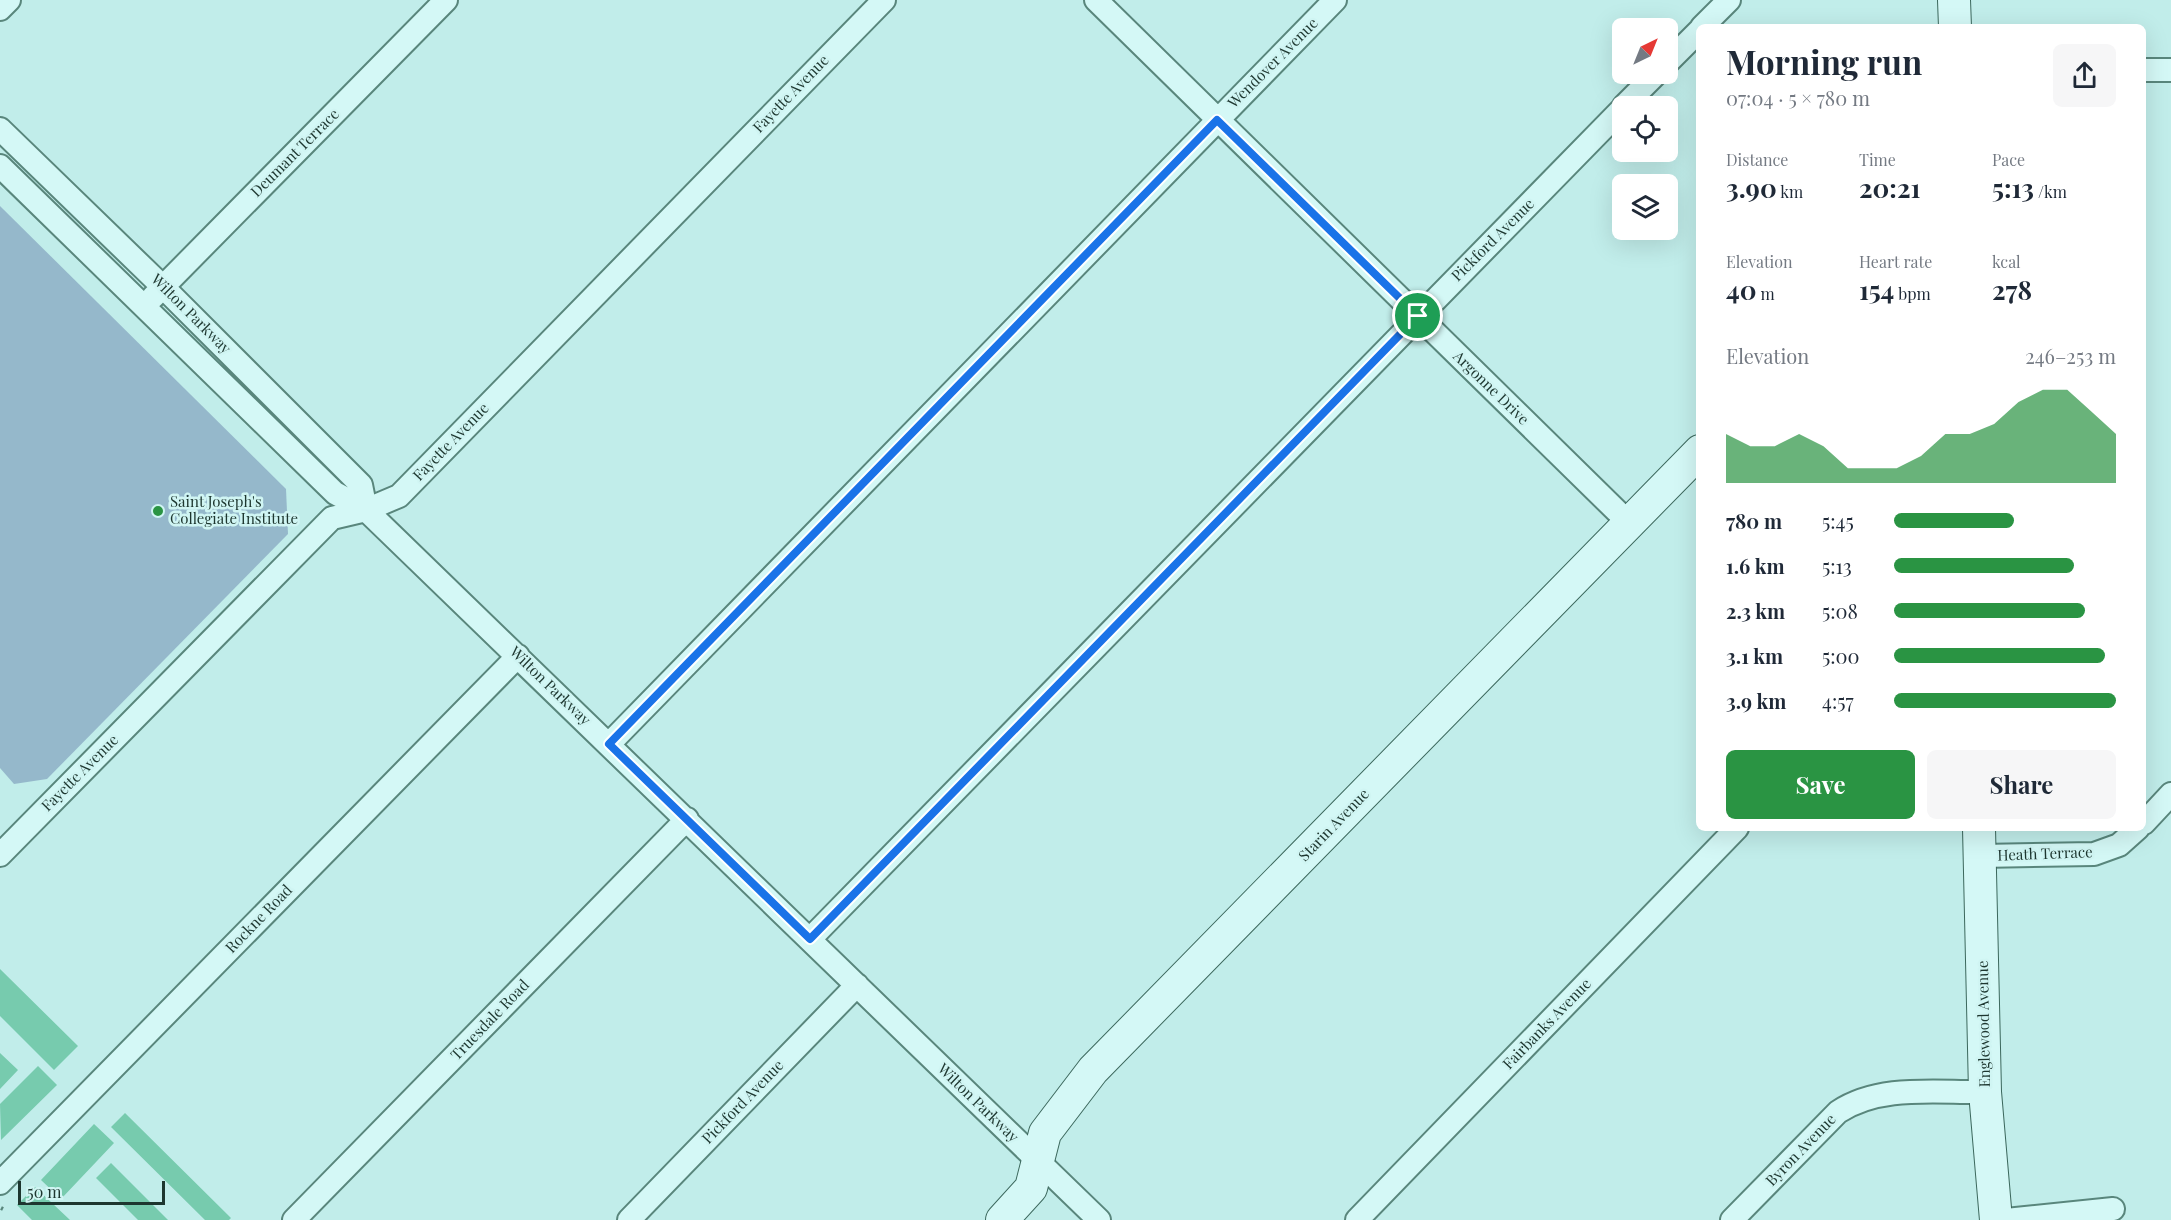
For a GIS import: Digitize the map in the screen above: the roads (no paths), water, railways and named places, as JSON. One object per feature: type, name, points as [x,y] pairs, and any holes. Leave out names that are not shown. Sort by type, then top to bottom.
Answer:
[{"type":"street","points":[[0,9],[9,0]]},
{"type":"street","name":"Deumant Terrace","points":[[144,306],[446,0]]},
{"type":"street","name":"Fayette Avenue","points":[[0,855],[332,518],[366,510],[399,495],[884,0]]},
{"type":"street","name":"Argonne Drive","points":[[1096,0],[1629,523]]},
{"type":"street","name":"Wendover Avenue","points":[[609,744],[1335,0]]},
{"type":"street","points":[[1705,24],[1729,0]]},
{"type":"street","points":[[1954,0],[1955,24]]},
{"type":"street","points":[[1678,52],[1696,33]]},
{"type":"street","points":[[2146,70],[2171,69]]},
{"type":"street","name":"Pickford Avenue","points":[[1635,96],[1646,84]]},
{"type":"street","name":"Pickford Avenue","points":[[810,939],[1612,119]]},
{"type":"street","name":"Wilton Parkway","points":[[0,129],[163,286],[361,485],[366,510]]},
{"type":"street","name":"Wilton Parkway","points":[[0,166],[334,493],[366,510],[1099,1220]]},
{"type":"street","name":"Starin Avenue","points":[[1002,1220],[1031,1188],[1040,1163],[1045,1133],[1093,1070],[1696,455]]},
{"type":"street","name":"Rockne Road","points":[[0,1183],[518,656]]},
{"type":"street","points":[[2146,821],[2171,794]]},
{"type":"street","name":"Truesdale Road","points":[[294,1220],[687,819]]},
{"type":"street","name":"Fairbanks Avenue","points":[[1357,1220],[1734,831]]},
{"type":"street","name":"Heath Terrace","points":[[1979,842],[2094,854],[2119,845],[2135,831]]},
{"type":"street","name":"Englewood Avenue","points":[[1979,842],[1986,1092],[1996,1220]]},
{"type":"street","name":"Pickford Avenue","points":[[629,1220],[857,985]]},
{"type":"street","name":"Byron Avenue","points":[[1732,1220],[1838,1112],[1852,1102],[1882,1094],[1986,1092]]},
{"type":"street","points":[[2006,1220],[2113,1209]]},
{"type":"place","name":"Saint Joseph's Collegiate Institute","points":[[158,511]]}]
